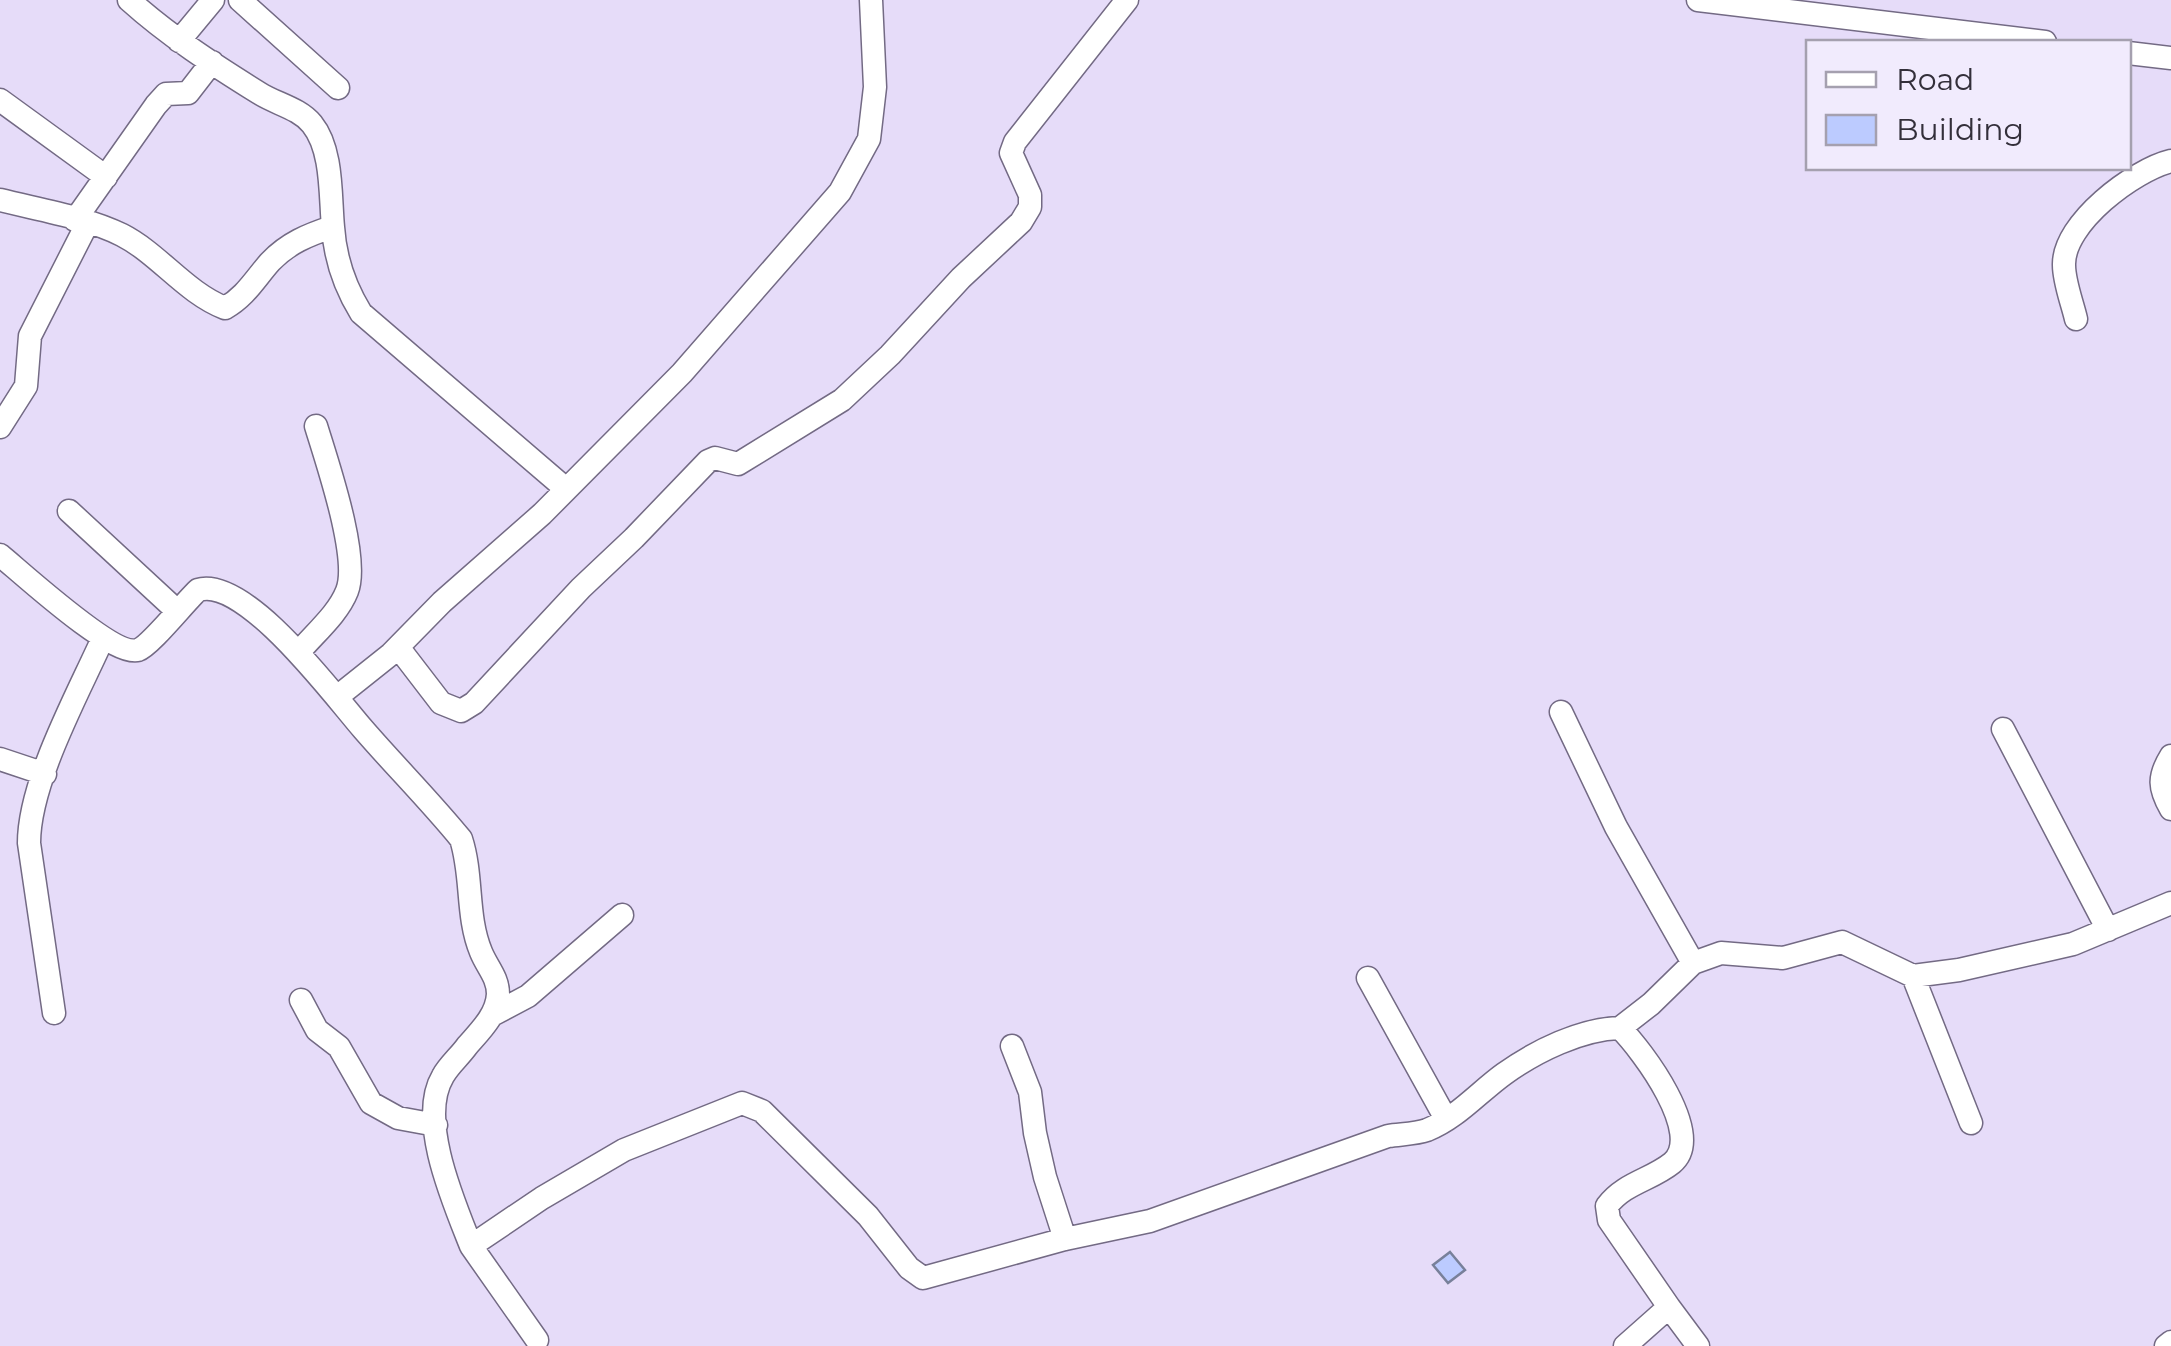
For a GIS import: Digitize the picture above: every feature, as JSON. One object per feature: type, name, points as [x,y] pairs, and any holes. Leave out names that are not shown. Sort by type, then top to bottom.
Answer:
[{"type":"street","points":[[129,0],[179,42],[313,125],[328,164],[332,226],[347,290],[361,313],[566,489]]},
{"type":"street","points":[[179,42],[213,0]]},
{"type":"street","points":[[240,0],[338,88]]},
{"type":"street","points":[[338,697],[398,648],[682,373],[840,192],[869,139],[875,87],[870,0]]},
{"type":"street","points":[[398,648],[442,703],[461,711],[474,703],[580,588],[708,461],[715,458],[738,464],[842,400],[890,355],[960,278],[1021,222],[1030,207],[1030,195],[1010,153],[1015,142],[1127,0]]},
{"type":"street","points":[[1698,0],[2028,40]]},
{"type":"street","points":[[2131,53],[2171,58]]},
{"type":"street","points":[[0,427],[26,386],[30,336],[81,222],[106,177],[161,98],[166,94],[188,93],[212,62]]},
{"type":"street","points":[[0,100],[106,177]]},
{"type":"street","points":[[2076,319],[2064,265],[2081,224],[2111,194],[2144,171],[2171,161]]},
{"type":"street","points":[[0,200],[121,235],[164,263],[210,302],[225,308],[240,300],[272,260],[299,238],[332,226]]},
{"type":"street","points":[[299,652],[340,606],[351,568],[334,486],[316,426]]},
{"type":"street","points":[[68,511],[176,610]]},
{"type":"street","points":[[0,555],[102,638],[126,650],[147,644],[176,610],[207,587],[246,608],[290,641],[460,839],[469,863],[472,914],[481,952],[495,976],[498,994],[494,1014]]},
{"type":"street","points":[[54,1013],[28,843],[29,820],[102,638]]},
{"type":"street","points":[[1561,712],[1616,827],[1693,963]]},
{"type":"street","points":[[2003,729],[2108,930]]},
{"type":"street","points":[[2171,756],[2160,782],[2171,809]]},
{"type":"street","points":[[0,760],[45,774]]},
{"type":"street","points":[[471,1246],[624,1150],[742,1103],[762,1111],[868,1216],[909,1268],[922,1278],[1065,1239],[1150,1222],[1388,1136],[1426,1131],[1506,1072],[1558,1044],[1596,1028],[1620,1028],[1693,963],[1722,953],[1783,958],[1842,942],[1913,976],[1959,970],[2073,944],[2171,903]]},
{"type":"street","points":[[537,1340],[471,1246],[451,1196],[433,1105],[442,1078],[494,1014],[528,996],[622,916]]},
{"type":"street","points":[[1913,976],[1971,1122]]},
{"type":"street","points":[[1368,978],[1446,1118]]},
{"type":"street","points":[[302,1000],[317,1030],[339,1046],[371,1103],[398,1118],[436,1126]]},
{"type":"street","points":[[1620,1028],[1638,1046],[1672,1103],[1683,1131],[1682,1150],[1674,1162],[1616,1194],[1608,1206],[1610,1220],[1698,1346]]},
{"type":"street","points":[[1012,1046],[1030,1092],[1038,1148],[1065,1239]]},
{"type":"street","points":[[1624,1346],[1669,1307]]},
{"type":"building","points":[[1450,1252],[1465,1270],[1448,1283],[1433,1265]]}]
